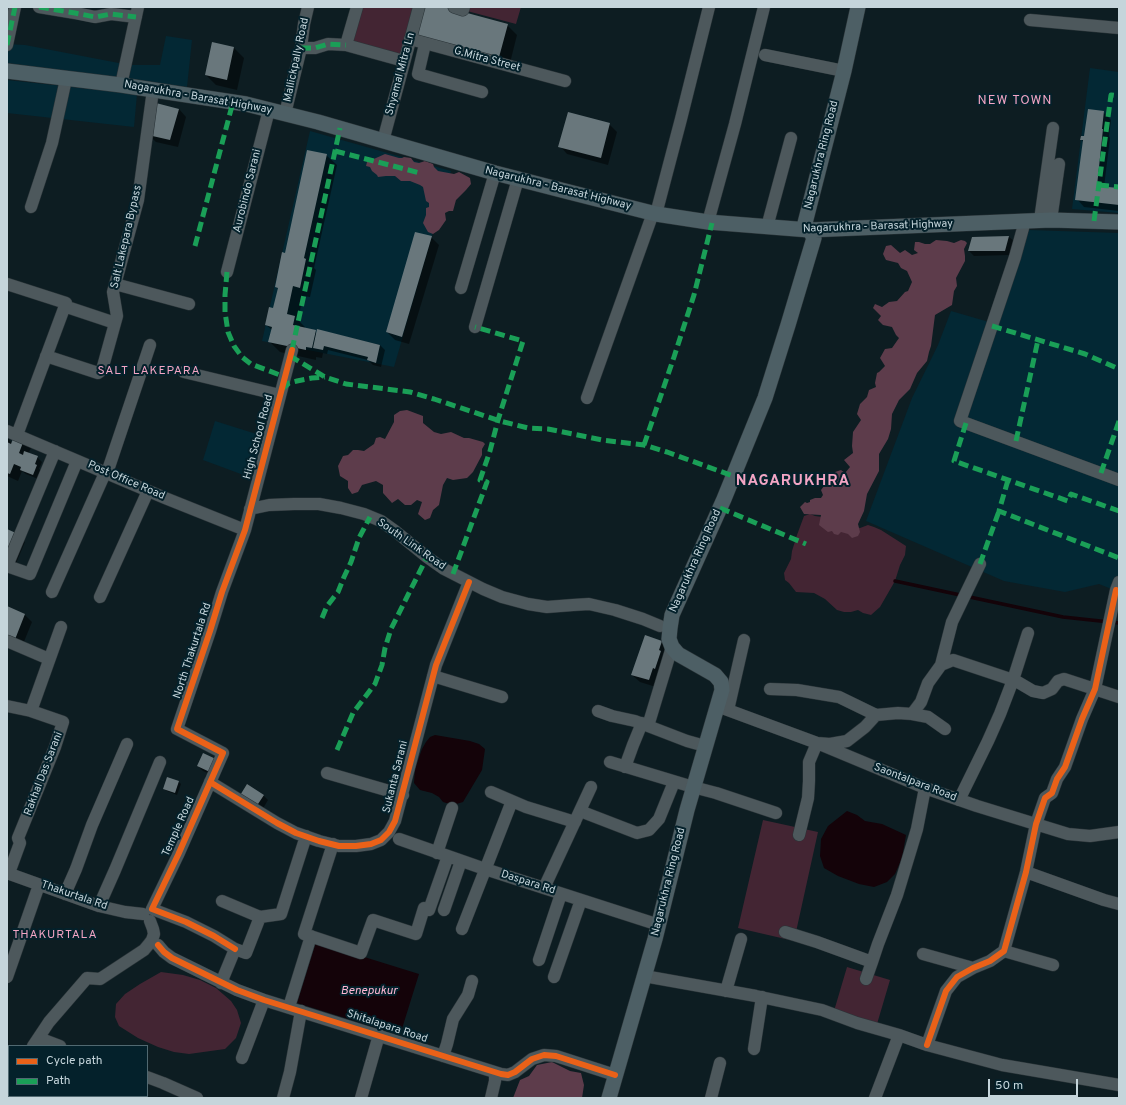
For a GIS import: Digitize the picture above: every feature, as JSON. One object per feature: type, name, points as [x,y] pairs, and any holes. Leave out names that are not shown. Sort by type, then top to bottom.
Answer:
[{"type":"main road","name":"Nagarukhra Ring Road","points":[[609,1098],[659,925],[687,810],[705,746],[722,708],[721,682],[716,675],[678,654],[670,643],[672,615],[724,498],[765,398],[814,238],[805,223],[844,71],[858,7]]},
{"type":"main road","name":"Nagarukhra - Barasat Highway","points":[[7,71],[120,85],[246,104],[318,122],[518,179],[654,213],[708,222],[809,230],[1039,220],[1119,222]]},
{"type":"street","points":[[7,45],[14,7]]},
{"type":"street","points":[[39,7],[95,17],[137,12],[120,85]]},
{"type":"street","name":"Mallickpally Road","points":[[285,114],[301,48],[308,7]]},
{"type":"street","points":[[346,45],[357,7]]},
{"type":"street","name":"Shyamal Mitra Ln","points":[[383,141],[420,7]]},
{"type":"street","points":[[454,7],[463,10],[464,7]]},
{"type":"street","points":[[587,398],[654,213],[681,119],[709,7]]},
{"type":"street","points":[[708,222],[735,124],[764,7]]},
{"type":"street","points":[[1030,20],[1119,28]]},
{"type":"street","name":"G.Mitra Street","points":[[410,39],[565,81]]},
{"type":"street","points":[[301,48],[316,48],[328,44],[346,45],[404,61]]},
{"type":"street","points":[[425,44],[418,74],[482,92]]},
{"type":"street","points":[[765,55],[844,71]]},
{"type":"street","points":[[31,207],[52,143],[66,79]]},
{"type":"street","name":"Salt Lakepara Bypass","points":[[46,356],[98,373],[102,370],[117,316],[113,292],[138,200],[153,90]]},
{"type":"street","name":"Aurobindo Sarani","points":[[227,272],[269,110]]},
{"type":"street","points":[[1039,220],[1053,128]]},
{"type":"street","points":[[767,227],[791,138]]},
{"type":"street","points":[[1059,164],[1039,220],[1015,256],[960,421],[1119,480]]},
{"type":"street","points":[[461,288],[495,173]]},
{"type":"street","points":[[475,327],[518,179]]},
{"type":"street","points":[[7,284],[66,303],[46,356],[12,433]]},
{"type":"street","points":[[115,284],[189,304]]},
{"type":"street","points":[[64,306],[115,323]]},
{"type":"street","points":[[52,592],[106,473],[150,344]]},
{"type":"street","name":"High School Road","points":[[245,530],[292,350]]},
{"type":"street","points":[[184,372],[280,394]]},
{"type":"street","name":"Post Office Road","points":[[12,433],[148,491],[245,530]]},
{"type":"street","points":[[55,451],[7,566],[30,574],[77,461]]},
{"type":"street","points":[[100,597],[148,491]]},
{"type":"street","name":"South Link Road","points":[[250,509],[269,505],[319,504],[364,514],[381,521],[444,569],[502,597],[547,607],[589,604],[615,610],[660,626]]},
{"type":"street","name":"North Thakurtala Rd","points":[[223,753],[177,729],[222,592],[245,530]]},
{"type":"street","points":[[912,714],[921,702],[928,683],[941,664],[952,622],[980,564]]},
{"type":"street","name":"Sukanta Sarani","points":[[381,840],[389,832],[395,821],[433,676],[469,582]]},
{"type":"street","points":[[927,1045],[946,990],[957,977],[990,961],[1004,951],[1026,872],[1036,824],[1045,798],[1052,793],[1056,779],[1065,767],[1095,689],[1118,586]]},
{"type":"street","points":[[625,767],[645,724],[670,643],[660,626],[672,615]]},
{"type":"street","points":[[7,706],[31,711],[61,627]]},
{"type":"street","points":[[959,800],[1000,714],[1028,633]]},
{"type":"street","points":[[722,708],[744,640]]},
{"type":"street","points":[[7,641],[49,659]]},
{"type":"street","points":[[941,664],[953,660],[1013,680],[1033,691],[1043,693],[1052,689],[1058,681],[1064,679],[1119,697]]},
{"type":"street","points":[[433,676],[502,697]]},
{"type":"street","points":[[770,689],[797,690],[839,697],[876,715],[898,713],[912,714],[928,718],[945,729]]},
{"type":"street","name":"Saontalpara Road","points":[[722,708],[816,743],[854,760],[959,800],[1068,834],[1090,836],[1119,832]]},
{"type":"street","points":[[598,710],[612,716],[645,724],[687,741],[705,746]]},
{"type":"street","name":"Rakhal Das Sarani","points":[[8,873],[20,843],[18,838],[55,747],[63,722],[31,711]]},
{"type":"street","points":[[799,835],[808,798],[809,762],[816,743],[830,744],[847,741],[865,727],[876,715]]},
{"type":"street","points":[[65,894],[92,825],[127,744]]},
{"type":"street","name":"Temple Road","points":[[148,915],[178,855],[223,753]]},
{"type":"street","points":[[99,906],[160,762]]},
{"type":"street","points":[[610,762],[693,788],[724,795],[776,813]]},
{"type":"street","points":[[327,772],[403,795]]},
{"type":"street","points":[[210,782],[277,823],[319,841],[339,846],[356,846],[371,844],[381,840]]},
{"type":"street","points":[[491,792],[526,807],[578,816],[637,832],[649,830],[659,818],[674,782]]},
{"type":"street","points":[[544,888],[591,787]]},
{"type":"street","points":[[866,979],[897,895],[917,829],[925,788]]},
{"type":"street","points":[[462,929],[512,801]]},
{"type":"street","points":[[334,844],[304,934],[361,953],[373,920],[416,934],[424,908],[429,910],[452,808]]},
{"type":"street","points":[[395,821],[395,835],[399,840]]},
{"type":"street","points":[[222,901],[260,917],[281,914],[306,836]]},
{"type":"street","name":"Daspara Rd","points":[[381,840],[399,840],[659,925]]},
{"type":"street","points":[[444,910],[462,861]]},
{"type":"street","points":[[1026,872],[1119,904]]},
{"type":"street","name":"Thakurtala Rd","points":[[8,873],[99,906],[186,922],[214,936],[235,949]]},
{"type":"street","points":[[7,977],[39,885]]},
{"type":"street","points":[[539,960],[561,894]]},
{"type":"street","points":[[554,977],[581,900]]},
{"type":"street","points":[[54,1045],[36,1042],[49,1022],[87,978],[100,979],[144,950],[153,941],[153,929],[148,915]]},
{"type":"street","points":[[220,983],[235,949],[246,953],[260,917]]},
{"type":"street","points":[[785,932],[872,962]]},
{"type":"street","points":[[289,1007],[311,936]]},
{"type":"street","points":[[726,991],[741,939]]},
{"type":"street","name":"Shitalapara Road","points":[[153,941],[172,958],[220,983],[237,990],[264,1000],[495,1072],[508,1075],[515,1072],[532,1059],[544,1055],[556,1056],[616,1075]]},
{"type":"street","points":[[1004,951],[1053,965]]},
{"type":"street","points":[[923,954],[973,968]]},
{"type":"street","points":[[644,976],[762,997],[822,1010],[857,1023],[927,1045],[1002,1065],[1119,1085]]},
{"type":"street","points":[[443,1056],[454,1019],[468,995],[472,981]]},
{"type":"street","points":[[754,1049],[762,997]]},
{"type":"street","points":[[242,1058],[264,1000]]},
{"type":"street","points":[[283,1098],[290,1072],[301,1011]]},
{"type":"street","points":[[361,1098],[379,1035]]},
{"type":"street","points":[[875,1098],[899,1035]]},
{"type":"street","points":[[711,1098],[720,1063]]},
{"type":"street","points":[[491,1098],[495,1081],[495,1072]]},
{"type":"street","points":[[148,1077],[197,1098]]},
{"type":"shaded area","points":[[360,7],[415,7],[401,57],[350,43]]},
{"type":"shaded area","points":[[468,7],[521,7],[516,24],[467,11]]},
{"type":"shaded area","points":[[166,36],[192,40],[187,87],[7,63],[7,44],[25,45],[129,65],[160,65]]},
{"type":"shaded area","points":[[1090,68],[1119,72],[1119,213],[1072,209]]},
{"type":"shaded area","points":[[7,80],[137,94],[134,127],[7,113]]},
{"type":"shaded area","points":[[310,131],[451,171],[394,367],[262,341]]},
{"type":"shaded area","points":[[385,154],[399,158],[411,158],[414,162],[419,163],[425,161],[433,164],[438,171],[454,174],[459,172],[470,178],[471,184],[456,200],[453,211],[445,213],[446,220],[439,230],[433,234],[428,232],[423,223],[426,215],[426,208],[429,207],[429,203],[426,201],[423,187],[410,181],[401,181],[395,176],[378,177],[370,167],[366,166],[367,162]]},
{"type":"shaded area","points":[[1029,230],[1119,233],[1119,592],[1099,584],[1065,592],[1004,581],[866,521],[912,398],[938,345],[951,311],[996,324]]},
{"type":"shaded area","points":[[936,240],[954,243],[961,240],[967,243],[964,249],[965,261],[956,278],[957,286],[954,291],[952,305],[935,315],[931,346],[927,361],[917,373],[910,389],[899,400],[892,414],[891,429],[888,439],[879,454],[879,471],[867,494],[864,511],[858,524],[860,532],[858,536],[852,538],[848,534],[841,532],[838,535],[834,534],[832,531],[828,532],[819,525],[821,515],[804,514],[800,507],[805,502],[810,502],[810,500],[815,498],[821,498],[823,495],[821,490],[824,486],[827,487],[832,483],[835,472],[841,470],[845,473],[850,467],[844,460],[853,453],[853,432],[861,420],[857,414],[860,404],[867,397],[869,390],[876,387],[875,383],[877,373],[885,366],[880,358],[885,349],[892,348],[899,338],[892,327],[883,325],[878,320],[881,316],[873,308],[875,304],[882,307],[889,302],[897,301],[905,292],[908,291],[912,282],[907,271],[901,268],[898,263],[886,260],[883,254],[886,246],[891,245],[900,253],[905,250],[912,255],[918,253],[914,250],[915,242],[930,244]]},
{"type":"shaded area","points":[[407,410],[423,416],[423,423],[434,432],[441,434],[451,432],[464,438],[483,442],[485,444],[482,449],[482,455],[473,472],[467,478],[453,480],[447,478],[443,485],[439,505],[433,510],[430,518],[425,520],[418,514],[422,502],[417,500],[411,505],[405,505],[398,499],[392,503],[383,493],[383,485],[376,481],[362,485],[358,492],[352,494],[348,488],[348,481],[340,476],[338,466],[343,456],[348,455],[353,450],[364,451],[374,444],[376,438],[380,437],[385,439],[394,422],[394,415],[400,411]]},
{"type":"shaded area","points":[[215,421],[266,437],[257,480],[203,460]]},
{"type":"shaded area","points":[[810,514],[860,528],[868,525],[874,527],[906,546],[905,555],[895,581],[880,607],[871,615],[858,610],[844,612],[837,610],[825,599],[814,593],[796,592],[785,580],[784,573],[791,559],[792,551],[804,516]]},
{"type":"shaded area","points":[[763,820],[818,832],[794,941],[738,928]]},
{"type":"shaded area","points":[[847,967],[890,980],[877,1024],[834,1011]]},
{"type":"shaded area","points":[[161,972],[183,975],[200,980],[216,988],[231,1001],[237,1010],[241,1023],[236,1038],[225,1049],[189,1054],[174,1052],[138,1038],[119,1026],[115,1017],[116,1004],[125,994]]},
{"type":"shaded area","points":[[552,1062],[570,1071],[581,1073],[584,1085],[582,1098],[513,1098],[520,1080],[529,1076],[537,1065]]},
{"type":"water","points":[[435,735],[470,741],[479,744],[485,749],[482,770],[463,802],[453,805],[443,802],[439,797],[432,793],[420,790],[414,783],[415,769],[422,749],[430,737]]},
{"type":"water","points":[[847,811],[857,815],[865,821],[882,824],[906,835],[902,858],[895,874],[887,882],[874,887],[859,884],[838,876],[824,868],[820,856],[821,839],[828,826]]},
{"type":"water","name":"Benepukur","points":[[316,942],[419,974],[400,1035],[297,1003]]},
{"type":"building","points":[[422,7],[445,7],[508,24],[498,61],[413,38]]},
{"type":"building","points":[[212,42],[234,47],[227,80],[205,75]]},
{"type":"building","points":[[156,103],[179,109],[170,140],[148,135]]},
{"type":"building","points":[[1088,109],[1104,111],[1097,186],[1119,188],[1119,205],[1075,200],[1083,140],[1080,140],[1081,136],[1084,136]]},
{"type":"building","points":[[568,112],[610,123],[601,158],[558,147]]},
{"type":"building","points":[[307,150],[327,154],[304,258],[306,259],[300,288],[293,286],[287,314],[295,316],[293,325],[316,330],[312,348],[306,347],[306,350],[268,342],[272,327],[265,325],[269,307],[273,308],[278,288],[275,287],[282,252],[285,253]]},
{"type":"building","points":[[415,232],[432,236],[402,337],[386,332]]},
{"type":"building","points":[[1009,236],[1005,251],[968,251],[972,237]]},
{"type":"building","points":[[317,329],[380,345],[376,363],[367,360],[368,357],[324,346],[323,350],[313,348]]},
{"type":"building","points":[[14,436],[24,440],[19,453],[23,455],[24,451],[38,456],[35,464],[37,465],[33,475],[20,470],[21,467],[14,464],[10,474],[7,473],[7,442],[11,444]]},
{"type":"building","points":[[7,529],[18,534],[7,561]]},
{"type":"building","points":[[7,606],[25,614],[14,642],[7,639]]},
{"type":"building","points":[[645,635],[662,641],[659,650],[661,651],[655,669],[653,668],[649,680],[631,675]]},
{"type":"building","points":[[203,753],[218,760],[212,773],[197,766]]},
{"type":"building","points":[[167,777],[179,781],[175,793],[163,789]]},
{"type":"building","points":[[247,784],[264,795],[256,807],[239,797]]},
{"type":"waterway","points":[[895,581],[1063,617],[1119,623]]},
{"type":"marked path","points":[[7,45],[15,7]]},
{"type":"marked path","points":[[39,7],[95,17],[111,14],[136,17]]},
{"type":"marked path","points":[[301,48],[315,48],[328,44],[346,45]]},
{"type":"marked path","points":[[1094,221],[1111,95],[1119,96]]},
{"type":"marked path","points":[[195,246],[233,102]]},
{"type":"marked path","points":[[292,350],[340,128]]},
{"type":"marked path","points":[[335,151],[420,173]]},
{"type":"marked path","points":[[1099,185],[1119,187]]},
{"type":"marked path","points":[[644,445],[694,295],[712,223]]},
{"type":"marked path","points":[[227,272],[225,312],[228,332],[234,346],[242,357],[251,364],[285,377]]},
{"type":"marked path","points":[[992,326],[1085,354],[1119,369]]},
{"type":"marked path","points":[[453,574],[487,482],[480,480],[523,341],[475,327]]},
{"type":"marked path","points":[[1016,441],[1038,340]]},
{"type":"marked path","points":[[290,356],[325,377],[346,384],[410,392],[500,421],[528,428],[548,429],[602,440],[644,445],[733,476]]},
{"type":"marked path","points":[[282,389],[289,383],[325,377]]},
{"type":"marked path","points":[[1101,473],[1119,421]]},
{"type":"marked path","points":[[966,423],[954,461],[1068,501],[1071,494],[1119,511]]},
{"type":"marked path","points":[[1008,480],[999,511],[1119,558]]},
{"type":"marked path","points":[[720,508],[806,544]]},
{"type":"marked path","points":[[980,564],[999,511]]},
{"type":"marked path","points":[[322,618],[327,606],[338,592],[351,562],[359,538],[370,517]]},
{"type":"marked path","points":[[337,750],[353,713],[375,684],[382,665],[385,648],[391,629],[427,557]]},
{"type":"cycle path","points":[[235,949],[214,936],[186,922],[152,909],[178,855],[223,753],[177,729],[222,592],[245,530],[292,350]]},
{"type":"cycle path","points":[[210,782],[277,823],[296,833],[319,841],[339,846],[356,846],[371,844],[381,840],[389,832],[395,821],[436,665],[469,582]]},
{"type":"cycle path","points":[[927,1045],[946,991],[957,977],[990,961],[1004,951],[1026,872],[1036,824],[1045,798],[1052,793],[1057,779],[1065,767],[1082,719],[1095,689],[1116,590]]},
{"type":"cycle path","points":[[158,945],[172,958],[237,990],[264,1000],[501,1074],[508,1075],[515,1072],[532,1059],[544,1055],[556,1056],[615,1075]]},
{"type":"district","name":"NEW TOWN","points":[[1015,101]]},
{"type":"district","name":"SALT LAKEPARA","points":[[149,372]]},
{"type":"district","name":"NAGARUKHRA","points":[[793,482]]},
{"type":"district","name":"THAKURTALA","points":[[55,936]]}]
